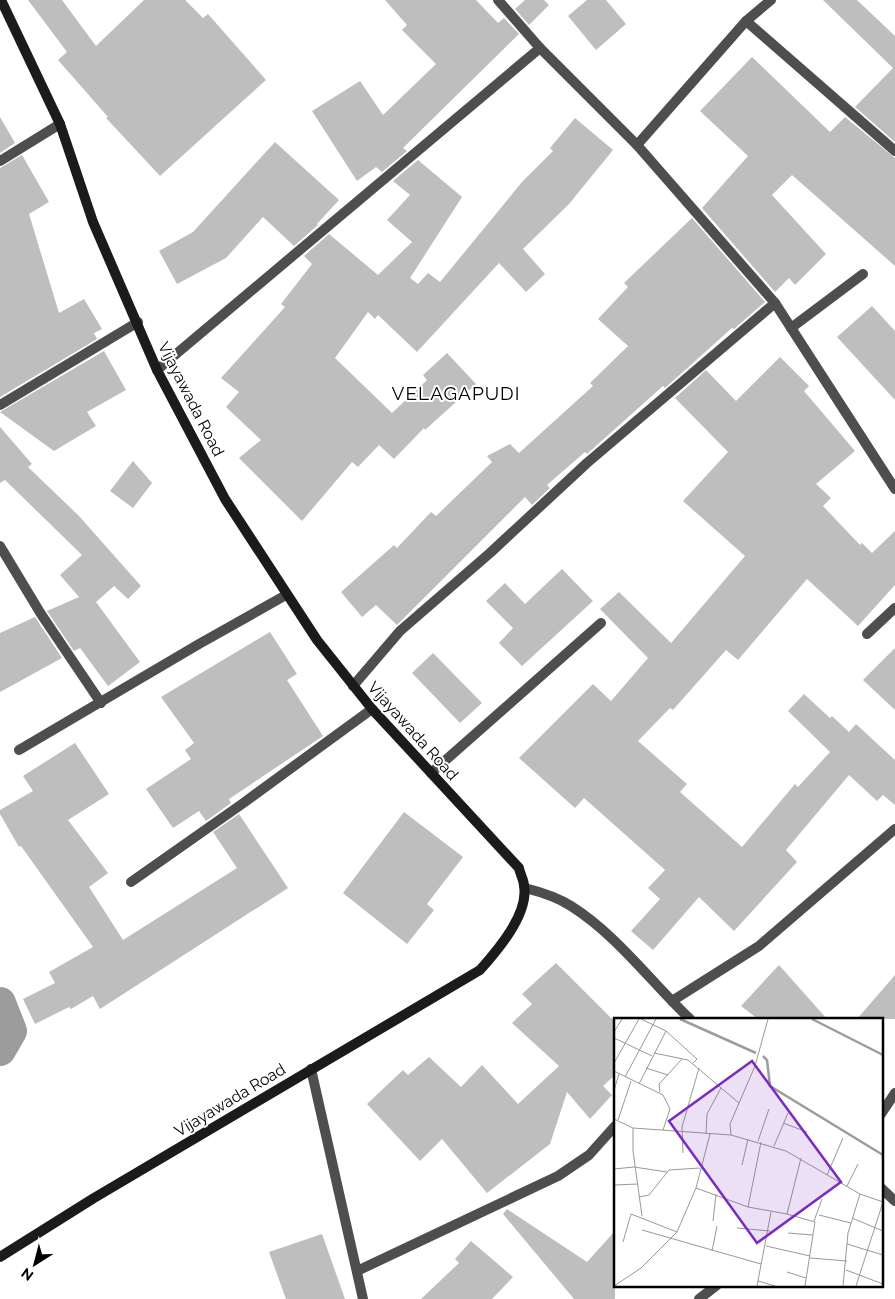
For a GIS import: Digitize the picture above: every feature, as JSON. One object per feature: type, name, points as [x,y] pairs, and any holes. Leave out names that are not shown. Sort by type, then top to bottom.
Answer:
[{"type":"main road","name":"Vijayawada Road","points":[[0,1257],[311,1069],[480,970],[512,930],[521,906],[525,888],[518,868],[352,686],[286,595],[226,498],[158,370],[94,222],[60,124],[1,0]]},
{"type":"street","points":[[498,0],[540,48],[637,145],[774,303],[895,489]]},
{"type":"street","points":[[637,145],[746,21],[771,0]]},
{"type":"street","points":[[746,21],[895,151]]},
{"type":"street","points":[[158,370],[540,48]]},
{"type":"street","points":[[0,161],[60,124]]},
{"type":"street","points":[[791,328],[864,274]]},
{"type":"street","points":[[352,686],[400,631],[490,553],[587,462],[774,303]]},
{"type":"street","points":[[0,405],[138,322]]},
{"type":"street","points":[[0,546],[41,614],[101,703]]},
{"type":"street","points":[[19,750],[286,595]]},
{"type":"street","points":[[867,634],[895,608]]},
{"type":"street","points":[[431,773],[601,623]]},
{"type":"street","points":[[131,882],[281,776],[372,708]]},
{"type":"street","points":[[672,1002],[759,946],[895,829]]},
{"type":"street","points":[[525,888],[549,895],[570,905],[602,929],[689,1018]]},
{"type":"street","points":[[311,1069],[362,1299]]},
{"type":"street","points":[[882,1112],[895,1093]]},
{"type":"street","points":[[357,1271],[558,1176],[589,1155],[614,1127]]},
{"type":"street","points":[[882,1189],[895,1200]]},
{"type":"street","points":[[699,1299],[716,1286]]},
{"type":"building","points":[[28,0],[62,0],[96,46],[144,0],[185,0],[203,18],[208,14],[266,80],[160,176],[106,118],[108,117],[58,60],[67,52]]},
{"type":"building","points":[[385,0],[476,0],[498,23],[504,18],[519,34],[403,148],[407,151],[382,172],[376,167],[357,181],[312,111],[360,81],[383,115],[436,64],[402,30],[407,25]]},
{"type":"building","points":[[525,0],[544,0],[549,5],[529,25],[515,9]]},
{"type":"building","points":[[587,0],[606,0],[626,24],[596,50],[568,16]]},
{"type":"building","points":[[823,0],[857,0],[895,36],[895,142],[855,107],[893,68]]},
{"type":"building","points":[[752,57],[830,132],[845,117],[895,158],[895,266],[792,175],[772,195],[826,254],[795,285],[789,278],[775,292],[702,208],[748,156],[700,111]]},
{"type":"building","points":[[0,117],[15,143],[0,153]]},
{"type":"building","points":[[575,118],[613,150],[569,204],[523,249],[545,274],[526,292],[499,263],[417,352],[378,315],[375,319],[368,312],[335,358],[392,413],[427,380],[423,375],[447,353],[476,384],[425,430],[424,428],[394,459],[379,445],[358,467],[352,462],[302,521],[239,458],[261,440],[226,407],[239,392],[221,378],[285,307],[281,304],[312,264],[304,256],[329,234],[378,275],[412,242],[387,220],[410,195],[393,181],[418,160],[462,197],[410,278],[418,284],[428,273],[440,282],[522,182],[553,151],[550,148]]},
{"type":"building","points":[[275,142],[339,200],[318,225],[294,246],[263,217],[226,258],[177,284],[159,251],[193,232]]},
{"type":"building","points":[[22,155],[49,202],[29,214],[59,313],[84,299],[102,329],[94,333],[97,339],[0,397],[0,168]]},
{"type":"building","points":[[692,218],[765,302],[734,329],[732,328],[665,388],[663,386],[587,454],[585,452],[547,485],[550,488],[532,505],[525,497],[397,625],[376,605],[362,617],[341,592],[394,545],[397,548],[431,512],[436,516],[492,462],[487,456],[510,444],[519,453],[593,386],[590,383],[628,346],[598,319],[628,287],[624,283]]},
{"type":"building","points":[[872,306],[895,331],[895,400],[837,337]]},
{"type":"building","points":[[104,351],[126,390],[87,412],[96,426],[54,451],[0,412]]},
{"type":"building","points":[[780,357],[809,386],[804,391],[855,451],[816,484],[831,498],[823,506],[860,545],[862,543],[872,553],[895,531],[895,585],[858,626],[807,579],[738,660],[726,650],[673,710],[670,708],[638,741],[687,784],[680,792],[742,847],[795,784],[798,787],[830,752],[788,711],[804,694],[830,718],[832,716],[849,732],[856,724],[895,760],[895,805],[883,795],[877,801],[849,775],[786,850],[797,862],[734,931],[699,897],[653,950],[631,931],[660,899],[648,888],[665,870],[584,798],[575,808],[519,758],[593,684],[611,701],[648,658],[600,609],[619,592],[671,643],[745,556],[683,501],[728,452],[675,398],[706,370],[736,401]]},
{"type":"building","points":[[0,427],[32,464],[28,467],[79,516],[141,586],[128,599],[114,586],[96,602],[140,662],[108,686],[80,648],[74,651],[47,611],[79,597],[60,575],[82,555],[5,480],[0,483]]},
{"type":"building","points":[[133,461],[152,483],[133,508],[110,491]]},
{"type":"building","points":[[562,569],[593,601],[522,666],[499,643],[513,628],[486,601],[505,583],[525,604]]},
{"type":"building","points":[[35,617],[62,658],[0,692],[0,633]]},
{"type":"building","points":[[270,632],[297,674],[287,680],[323,736],[229,799],[231,803],[206,821],[199,811],[173,828],[146,789],[191,759],[185,750],[194,743],[161,697]]},
{"type":"building","points":[[895,648],[895,710],[863,680]]},
{"type":"building","points":[[433,653],[482,703],[460,723],[412,673]]},
{"type":"building","points":[[75,743],[109,794],[68,820],[108,873],[89,887],[123,940],[237,868],[213,832],[239,814],[288,888],[100,1009],[93,996],[71,1009],[69,1007],[35,1024],[23,999],[55,983],[49,972],[93,947],[21,846],[19,847],[0,814],[0,810],[33,791],[23,776]]},
{"type":"building","points":[[404,812],[463,857],[427,904],[434,910],[407,944],[343,893]]},
{"type":"building","points":[[556,963],[614,1021],[614,1076],[603,1086],[612,1095],[590,1119],[567,1092],[550,1144],[487,1193],[442,1139],[420,1161],[367,1104],[403,1070],[408,1075],[429,1057],[461,1087],[482,1065],[518,1104],[559,1066],[512,1023],[532,1004],[522,994]]},
{"type":"building","points":[[779,965],[826,1018],[757,1018],[741,1006]]},
{"type":"building","points":[[895,975],[895,1019],[858,1018]]},
{"type":"building","points":[[507,1209],[587,1262],[614,1232],[615,1299],[574,1299],[503,1214]]},
{"type":"building","points":[[322,1234],[345,1299],[286,1299],[269,1252]]},
{"type":"building","points":[[471,1241],[513,1277],[492,1299],[421,1299],[459,1263],[455,1259]]},
{"type":"waterway","points":[[0,1003],[11,1031],[0,1050]]},
{"type":"district","name":"VELAGAPUDI","points":[[456,393]]}]
